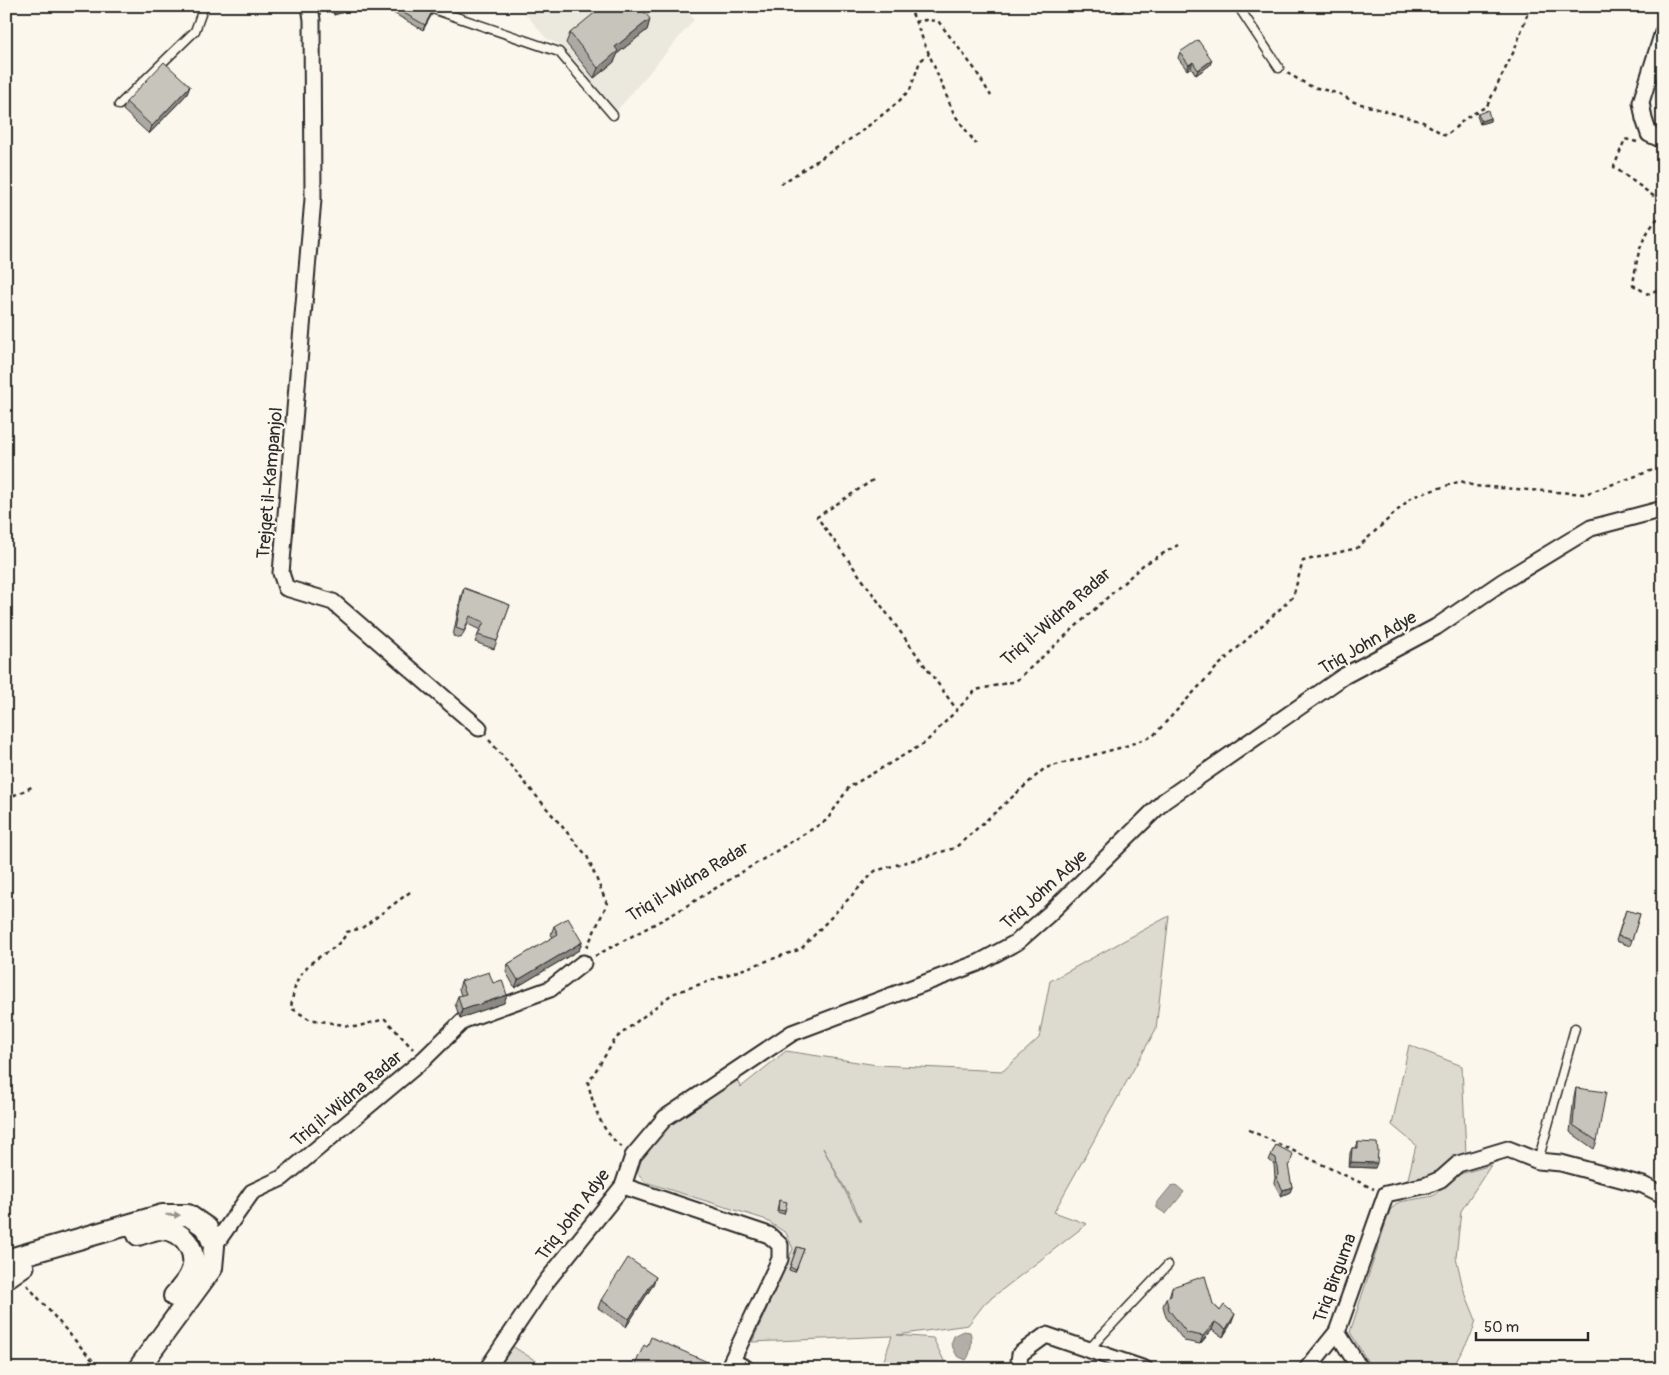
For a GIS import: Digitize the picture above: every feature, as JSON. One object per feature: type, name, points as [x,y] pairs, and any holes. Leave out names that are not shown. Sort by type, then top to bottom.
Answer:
[{"type":"main road","points":[[12,1270],[162,1215],[188,1216],[207,1228],[214,1246],[212,1268],[138,1369]]},
{"type":"main road","points":[[12,1270],[160,1228],[176,1232],[190,1245],[193,1258],[189,1276],[122,1369]]},
{"type":"street","name":"Trejqet il-Kampanjol","points":[[310,6],[312,20],[313,199],[281,573],[286,588],[334,602],[479,728]]},
{"type":"street","points":[[1663,32],[1641,102],[1649,134],[1663,140]]},
{"type":"street","name":"Triq John Adye","points":[[487,1369],[546,1282],[623,1186],[633,1156],[665,1118],[792,1034],[978,963],[1017,942],[1049,914],[1164,801],[1344,676],[1436,626],[1502,582],[1591,528],[1663,509]]},
{"type":"street","name":"Triq il-Widna Radar","points":[[214,1246],[252,1192],[282,1178],[423,1060],[464,1020],[550,989],[583,963]]},
{"type":"street","points":[[1386,1194],[1427,1185],[1441,1179],[1458,1164],[1508,1149],[1538,1161],[1561,1163],[1643,1185],[1663,1195]]},
{"type":"street","points":[[623,1186],[769,1235],[780,1245],[780,1259],[730,1365],[748,1369]]},
{"type":"street","name":"Triq Birguma","points":[[1307,1369],[1336,1332],[1386,1194]]},
{"type":"street","points":[[1336,1332],[1360,1369]]},
{"type":"street","points":[[1018,1369],[1020,1354],[1046,1335],[1090,1348],[1145,1369]]},
{"type":"lane","points":[[119,105],[196,31],[204,6]]},
{"type":"lane","points":[[424,6],[559,52],[613,115]]},
{"type":"lane","points":[[1238,6],[1279,68]]},
{"type":"lane","points":[[1538,1161],[1575,1028]]},
{"type":"lane","points":[[1090,1348],[1168,1265]]},
{"type":"path","points":[[909,6],[954,114],[976,144]]},
{"type":"path","points":[[1279,68],[1310,86],[1340,94],[1354,102],[1423,122],[1446,136],[1466,118],[1487,106],[1515,49],[1528,12],[1527,6]]},
{"type":"path","points":[[916,22],[925,20],[938,21],[974,68],[991,96]]},
{"type":"path","points":[[782,184],[858,134],[896,103],[910,90],[920,61],[929,54]]},
{"type":"path","points":[[1644,143],[1625,139],[1614,167],[1663,203]]},
{"type":"path","points":[[1663,212],[1645,232],[1636,260],[1633,285],[1648,294],[1663,287]]},
{"type":"path","points":[[633,1156],[612,1139],[594,1111],[588,1083],[616,1038],[672,994],[801,949],[875,870],[954,848],[1046,768],[1123,747],[1153,736],[1218,666],[1293,597],[1303,561],[1357,548],[1412,497],[1461,481],[1474,486],[1585,494],[1653,470],[1663,471]]},
{"type":"path","points":[[873,480],[817,517],[957,710]]},
{"type":"path","name":"Triq il-Widna Radar","points":[[583,963],[675,913],[827,820],[849,787],[925,743],[976,690],[1016,680],[1143,566],[1178,545]]},
{"type":"path","points":[[479,728],[587,856],[607,904],[584,954],[583,963]]},
{"type":"path","points":[[6,798],[34,786]]},
{"type":"path","points":[[410,892],[362,928],[347,932],[343,942],[306,967],[294,986],[291,1008],[309,1019],[355,1027],[385,1019],[423,1060]]},
{"type":"path","points":[[1249,1130],[1386,1194]]},
{"type":"path","points":[[12,1270],[100,1369]]},
{"type":"shaded area","points":[[519,6],[682,6],[694,20],[613,115],[561,46],[546,38]]},
{"type":"shaded area","points":[[1169,916],[1156,1029],[1054,1212],[1087,1224],[985,1303],[968,1325],[897,1335],[933,1338],[948,1369],[881,1369],[892,1336],[752,1342],[793,1249],[786,1233],[764,1219],[645,1182],[633,1167],[656,1137],[694,1102],[735,1077],[741,1087],[786,1051],[877,1065],[1003,1071],[1039,1038],[1050,981]],"holes":[[[823,1148],[854,1205],[861,1222]]]},
{"type":"shaded area","points":[[1409,1045],[1462,1066],[1466,1154],[1441,1176],[1407,1183],[1416,1145],[1392,1125]]},
{"type":"shaded area","points":[[1491,1165],[1461,1211],[1456,1257],[1463,1288],[1476,1320],[1472,1333],[1452,1369],[1372,1369],[1350,1332],[1390,1210],[1399,1202],[1433,1196],[1457,1175]]},
{"type":"shaded area","points":[[1176,1185],[1184,1192],[1166,1214],[1157,1208],[1157,1203],[1171,1186]]},
{"type":"shaded area","points":[[964,1331],[970,1332],[971,1339],[970,1351],[966,1360],[957,1356],[951,1344],[954,1336]]},
{"type":"shaded area","points":[[512,1346],[549,1369],[497,1369]]},
{"type":"building","points":[[334,6],[347,6],[336,10]]},
{"type":"building","points":[[396,6],[427,6],[434,8],[425,25],[395,8]]},
{"type":"building","points":[[603,6],[616,6],[618,8],[620,6],[640,6],[650,19],[615,47],[618,51],[598,68],[570,33]]},
{"type":"building","points":[[1198,40],[1212,60],[1198,70],[1193,62],[1189,65],[1180,52]]},
{"type":"building","points":[[164,62],[190,86],[152,126],[126,102]]},
{"type":"building","points":[[1488,110],[1490,118],[1481,121],[1478,114]]},
{"type":"building","points":[[464,588],[510,605],[497,641],[478,635],[484,622],[470,616],[464,631],[456,628]]},
{"type":"building","points":[[1626,910],[1640,914],[1632,940],[1618,936]]},
{"type":"building","points":[[568,918],[582,942],[518,980],[508,964],[558,934],[554,926]]},
{"type":"building","points":[[489,972],[493,983],[502,980],[507,995],[462,1010],[458,996],[466,994],[461,981]]},
{"type":"building","points":[[1576,1088],[1606,1092],[1597,1141],[1573,1125]]},
{"type":"building","points":[[1358,1142],[1377,1143],[1377,1163],[1351,1162],[1352,1148],[1358,1148]]},
{"type":"building","points":[[1276,1145],[1293,1154],[1290,1165],[1288,1165],[1292,1187],[1283,1190],[1276,1177],[1278,1175],[1276,1158],[1271,1155]]},
{"type":"building","points":[[779,1200],[787,1202],[785,1211],[778,1210]]},
{"type":"building","points":[[797,1247],[804,1249],[796,1270],[790,1267]]},
{"type":"building","points":[[628,1258],[656,1277],[629,1319],[601,1300]]},
{"type":"building","points":[[1205,1276],[1213,1304],[1220,1311],[1224,1305],[1235,1314],[1226,1329],[1215,1322],[1203,1336],[1187,1333],[1169,1310],[1166,1298],[1171,1296],[1172,1287]]},
{"type":"building","points":[[651,1337],[712,1364],[710,1369],[633,1369],[644,1345],[647,1347]]}]
